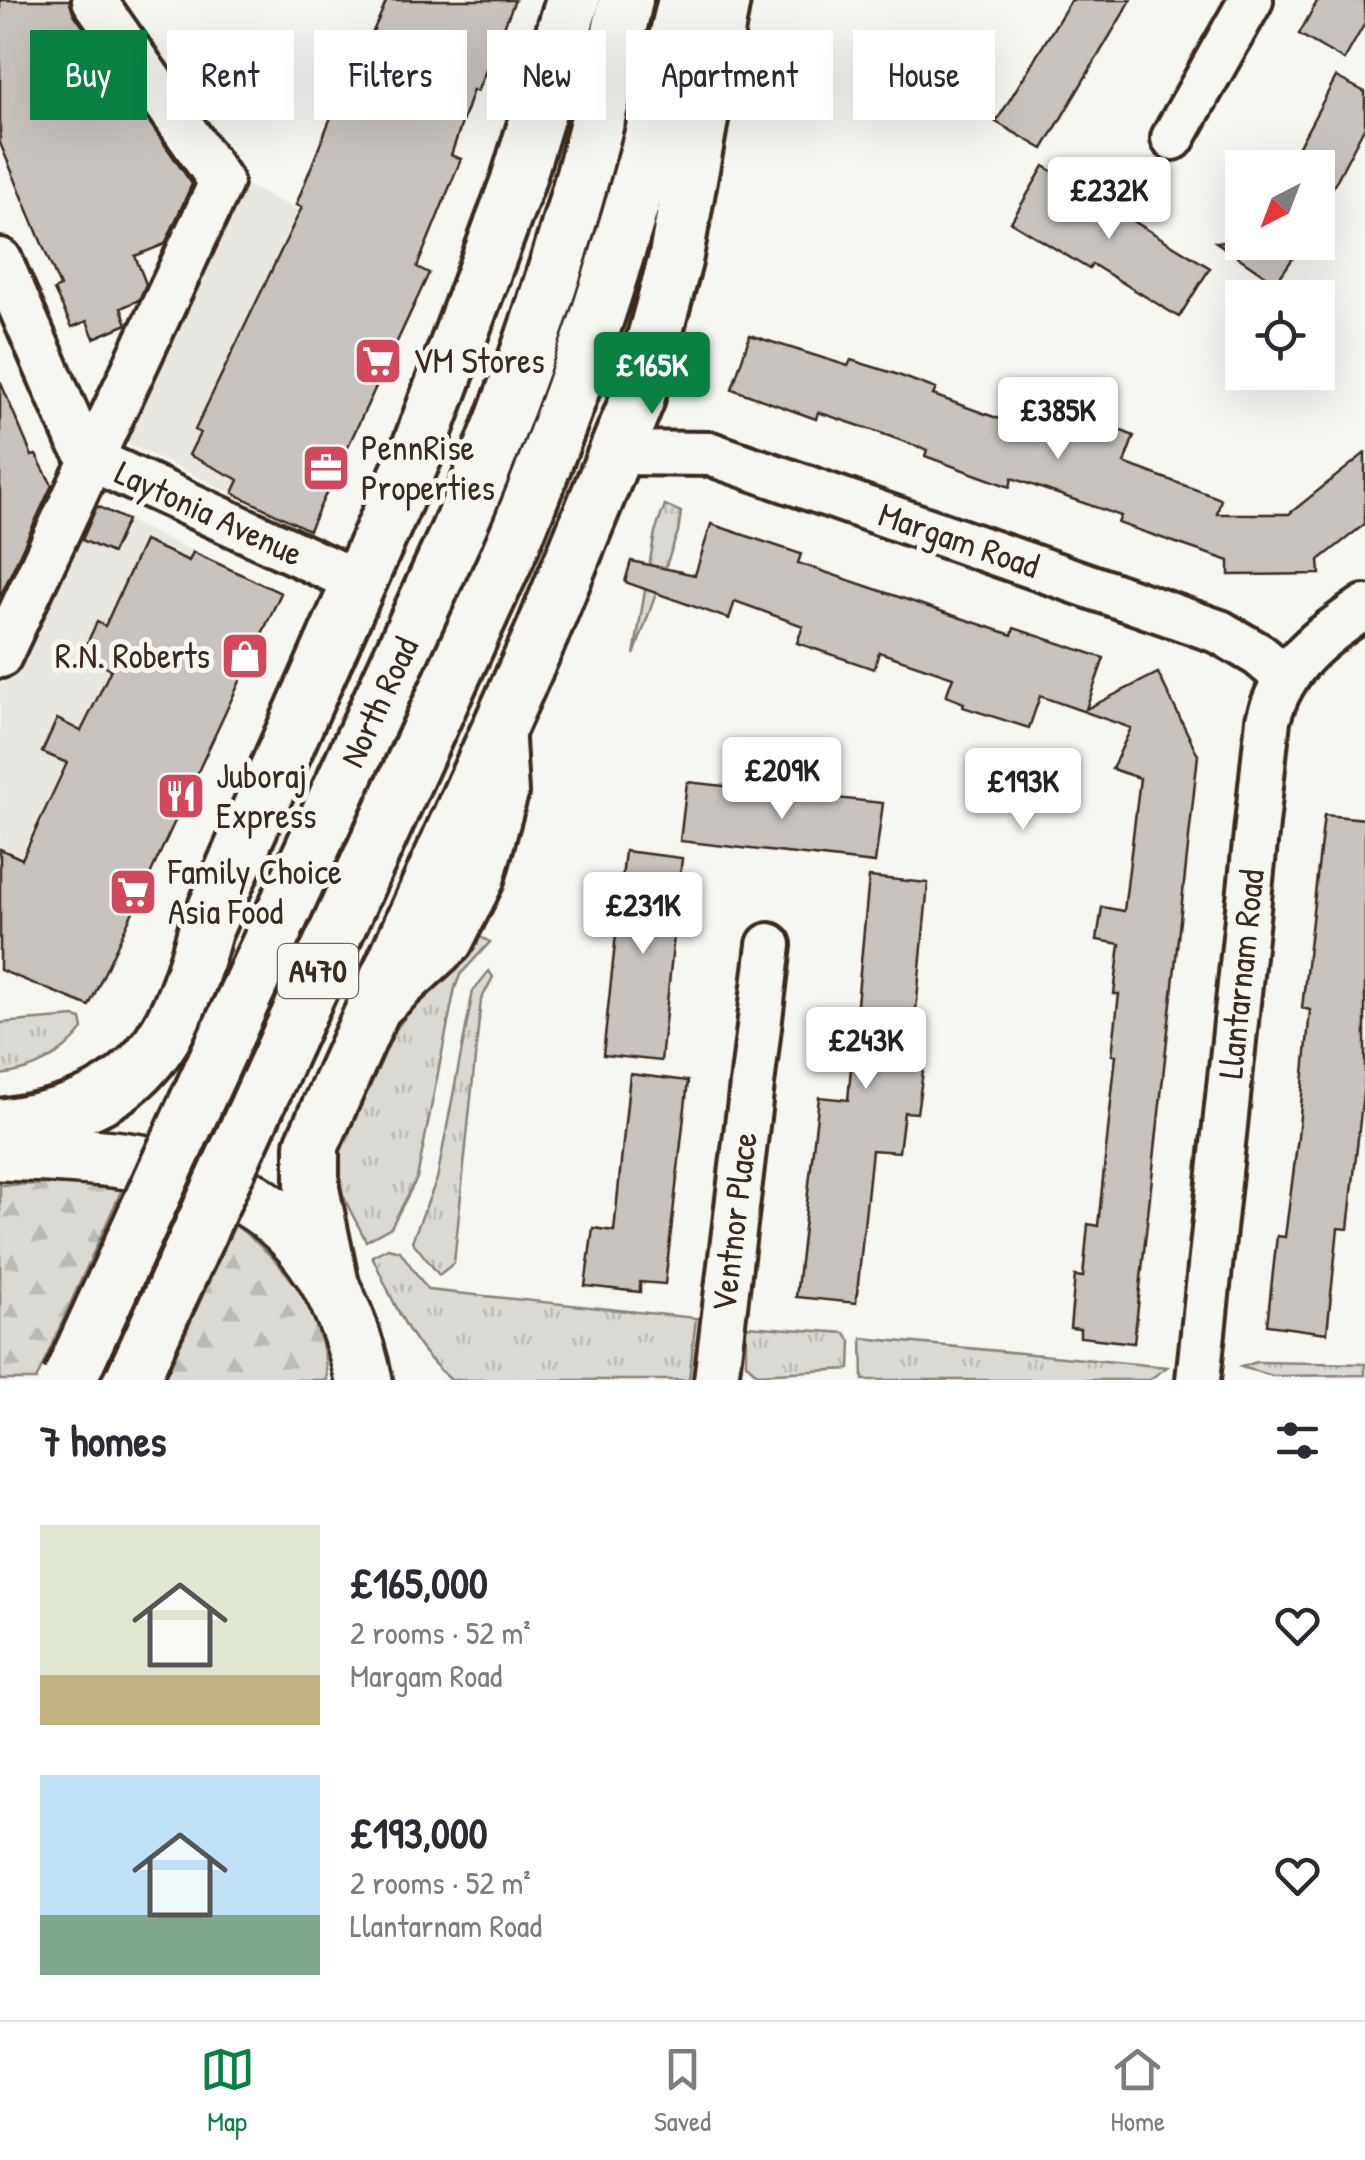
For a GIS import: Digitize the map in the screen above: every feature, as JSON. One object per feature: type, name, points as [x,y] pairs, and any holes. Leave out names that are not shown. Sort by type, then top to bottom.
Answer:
[{"type":"highway","points":[[0,1152],[117,1156],[203,1176],[267,1212],[309,1251],[340,1303],[407,1380]]},
{"type":"highway","points":[[340,1303],[364,1380]]},
{"type":"main road","points":[[0,1126],[60,1116],[102,1100],[135,1074],[157,1049],[190,988],[204,931],[362,584],[472,310],[541,112],[574,0]]},
{"type":"main road","name":"North Road","points":[[68,1380],[475,492],[560,260],[626,0]]},
{"type":"main road","name":"North Road","points":[[132,1380],[538,483],[592,338],[664,92],[686,0]]},
{"type":"main road","points":[[340,1303],[312,1189],[312,1145],[364,1022],[502,723],[618,452],[671,278],[723,0]]},
{"type":"street","points":[[0,656],[221,182],[94,0]]},
{"type":"street","points":[[1174,138],[1251,0]]},
{"type":"street","name":"Laytonia Avenue","points":[[0,260],[77,438],[91,459],[362,584]]},
{"type":"street","name":"Margam Road","points":[[618,452],[711,454],[1220,632],[1285,678]]},
{"type":"street","name":"Llantarnam Road","points":[[1198,1380],[1268,720],[1285,678],[1327,632],[1365,607]]},
{"type":"street","name":"Ventnor Place","points":[[716,1380],[770,945]]},
{"type":"shaded area","points":[[233,179],[429,273],[309,530],[114,437]]},
{"type":"shaded area","points":[[84,500],[281,593],[89,1006],[0,970],[0,679]]},
{"type":"green space","points":[[665,505],[681,512],[678,532],[634,655],[655,532]]},
{"type":"green space","points":[[471,932],[490,942],[460,975],[455,988],[417,1178],[391,1227],[366,1241],[338,1178],[339,1147],[348,1115],[384,1048]]},
{"type":"green space","points":[[489,971],[493,977],[481,1000],[454,1263],[439,1275],[412,1241],[437,1179],[473,991]]},
{"type":"green space","points":[[81,1019],[83,1029],[57,1054],[36,1066],[0,1075],[0,1023]]},
{"type":"green space","points":[[99,1183],[123,1187],[36,1380],[0,1380],[0,1185]]},
{"type":"green space","points":[[235,1225],[271,1256],[300,1292],[319,1332],[327,1380],[164,1380]]},
{"type":"green space","points":[[388,1248],[400,1251],[428,1290],[696,1318],[689,1380],[451,1380],[413,1338],[389,1292],[372,1256]]},
{"type":"green space","points":[[746,1326],[845,1333],[851,1341],[850,1369],[757,1374],[746,1363]]},
{"type":"green space","points":[[862,1338],[1167,1367],[1149,1380],[863,1380]]},
{"type":"green space","points":[[1257,1362],[1365,1364],[1365,1375],[1273,1376],[1241,1367]]},
{"type":"building","points":[[0,0],[69,0],[85,30],[30,30],[30,120],[147,119],[192,184],[165,244],[135,256],[146,284],[139,300],[121,308],[127,324],[94,338],[87,321],[72,327],[54,290],[60,287],[0,143]]},
{"type":"building","points":[[387,0],[515,0],[503,30],[487,30],[487,68],[467,108],[467,30],[374,30]]},
{"type":"building","points":[[1071,0],[1131,0],[1043,149],[996,122]]},
{"type":"building","points":[[1318,0],[1365,0],[1365,23],[1344,60],[1299,34]]},
{"type":"building","points":[[1336,77],[1365,92],[1365,126],[1335,183],[1335,150],[1297,150]]},
{"type":"building","points":[[330,120],[463,120],[451,155],[461,159],[417,267],[429,273],[309,530],[233,493],[239,480],[189,455],[200,433],[195,430],[302,207],[296,205]]},
{"type":"building","points":[[1044,166],[1210,268],[1179,317],[1092,264],[1089,269],[1011,222]]},
{"type":"building","points":[[1242,260],[1292,260],[1278,280],[1272,280]]},
{"type":"building","points":[[750,335],[848,366],[851,360],[893,373],[936,389],[933,395],[1041,434],[1043,427],[1086,441],[1095,420],[1134,436],[1124,463],[1221,499],[1217,514],[1289,514],[1365,453],[1365,524],[1319,560],[1320,574],[1229,575],[1229,561],[1118,523],[1121,516],[1012,478],[1010,487],[925,456],[927,450],[875,431],[818,412],[816,419],[732,389]]},
{"type":"building","points":[[0,381],[32,456],[36,455],[52,485],[0,597]]},
{"type":"building","points":[[97,506],[127,520],[112,553],[82,540]]},
{"type":"building","points":[[711,524],[801,554],[798,563],[1012,635],[1014,628],[1104,658],[1086,709],[1158,673],[1198,755],[1134,1343],[1080,1337],[1080,1329],[1070,1328],[1075,1276],[1083,1277],[1088,1224],[1098,1226],[1116,1055],[1112,1055],[1119,994],[1114,994],[1120,944],[1097,940],[1102,907],[1124,911],[1140,778],[1112,769],[1131,728],[1040,696],[1029,728],[963,707],[964,703],[946,696],[953,677],[879,652],[874,669],[797,643],[803,626],[735,601],[729,619],[625,582],[631,561],[695,575]]},
{"type":"building","points":[[144,541],[189,561],[193,552],[281,593],[89,1006],[0,970],[0,849],[22,859],[67,763],[42,752],[57,719],[81,731],[111,669],[82,654],[97,622],[105,626]]},
{"type":"building","points":[[687,782],[883,803],[875,863],[680,841]]},
{"type":"building","points":[[1324,815],[1365,819],[1365,1075],[1348,1229],[1338,1228],[1327,1333],[1267,1325],[1277,1236],[1285,1237],[1298,1137],[1310,1010],[1302,1008]]},
{"type":"building","points":[[625,851],[682,858],[661,1061],[603,1055]]},
{"type":"building","points":[[869,877],[928,883],[911,1064],[924,1065],[917,1113],[904,1112],[899,1152],[872,1150],[856,1303],[796,1297],[819,1097],[848,1100]]},
{"type":"building","points":[[630,1074],[688,1081],[665,1284],[640,1282],[640,1292],[585,1286],[593,1228],[614,1231]]},
{"type":"place","name":"VM Stores","points":[[378,361]]},
{"type":"place","name":"PennRise Properties","points":[[326,468]]},
{"type":"place","name":"R.N. Roberts","points":[[245,656]]},
{"type":"place","name":"Juboraj Express","points":[[181,796]]},
{"type":"place","name":"Family Choice Asia Food","points":[[133,892]]}]
